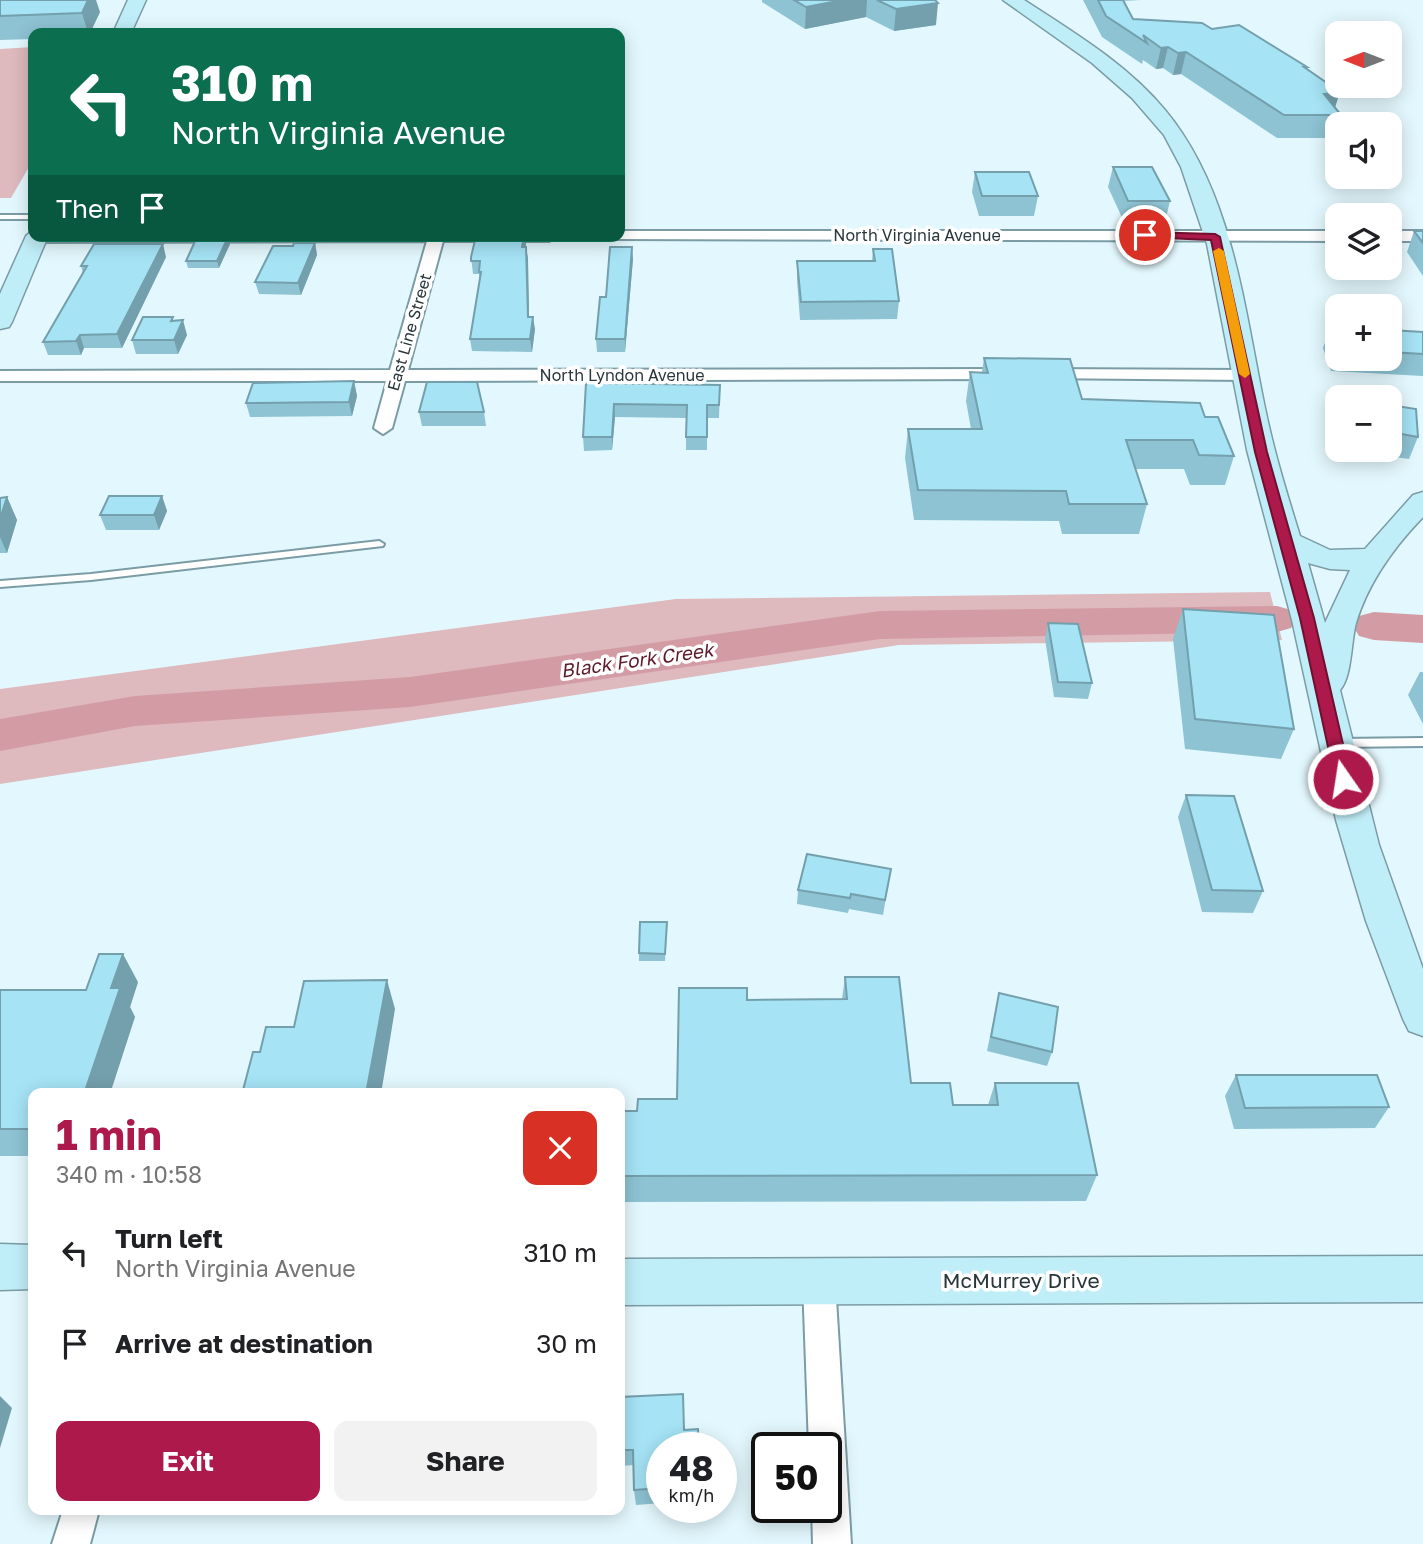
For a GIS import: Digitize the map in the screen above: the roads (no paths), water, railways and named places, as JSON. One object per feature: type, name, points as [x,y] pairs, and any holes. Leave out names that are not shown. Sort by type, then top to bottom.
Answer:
[{"type":"main road","points":[[124,28],[137,0]]},
{"type":"main road","points":[[1012,0],[1101,62],[1131,87],[1172,132],[1191,167],[1215,237],[1261,452],[1288,542],[1354,822],[1378,899],[1423,1019]]},
{"type":"main road","points":[[0,322],[31,242]]},
{"type":"main road","points":[[1327,703],[1336,637],[1357,586],[1375,556],[1423,501]]},
{"type":"main road","points":[[1288,542],[1307,553],[1334,561],[1348,562],[1375,556]]},
{"type":"main road","points":[[0,1267],[28,1267]]},
{"type":"main road","name":"McMurrey Drive","points":[[625,1282],[1423,1279]]},
{"type":"street","name":"North Virginia Avenue","points":[[625,236],[1325,236]]},
{"type":"street","points":[[1402,236],[1423,236]]},
{"type":"street","name":"East Line Street","points":[[383,428],[434,242]]},
{"type":"street","name":"North Lyndon Avenue","points":[[0,376],[1245,375]]},
{"type":"street","points":[[819,1282],[832,1544]]},
{"type":"street","points":[[71,1544],[80,1515]]},
{"type":"lane","points":[[0,217],[28,227]]},
{"type":"lane","points":[[0,584],[91,577],[379,544]]},
{"type":"lane","points":[[1335,743],[1423,742]]},
{"type":"waterway","name":"Black Fork Creek","points":[[0,735],[135,711],[410,692],[880,625],[1277,619]]},
{"type":"waterway","name":"Black Fork Creek","points":[[1374,626],[1423,629]]}]
